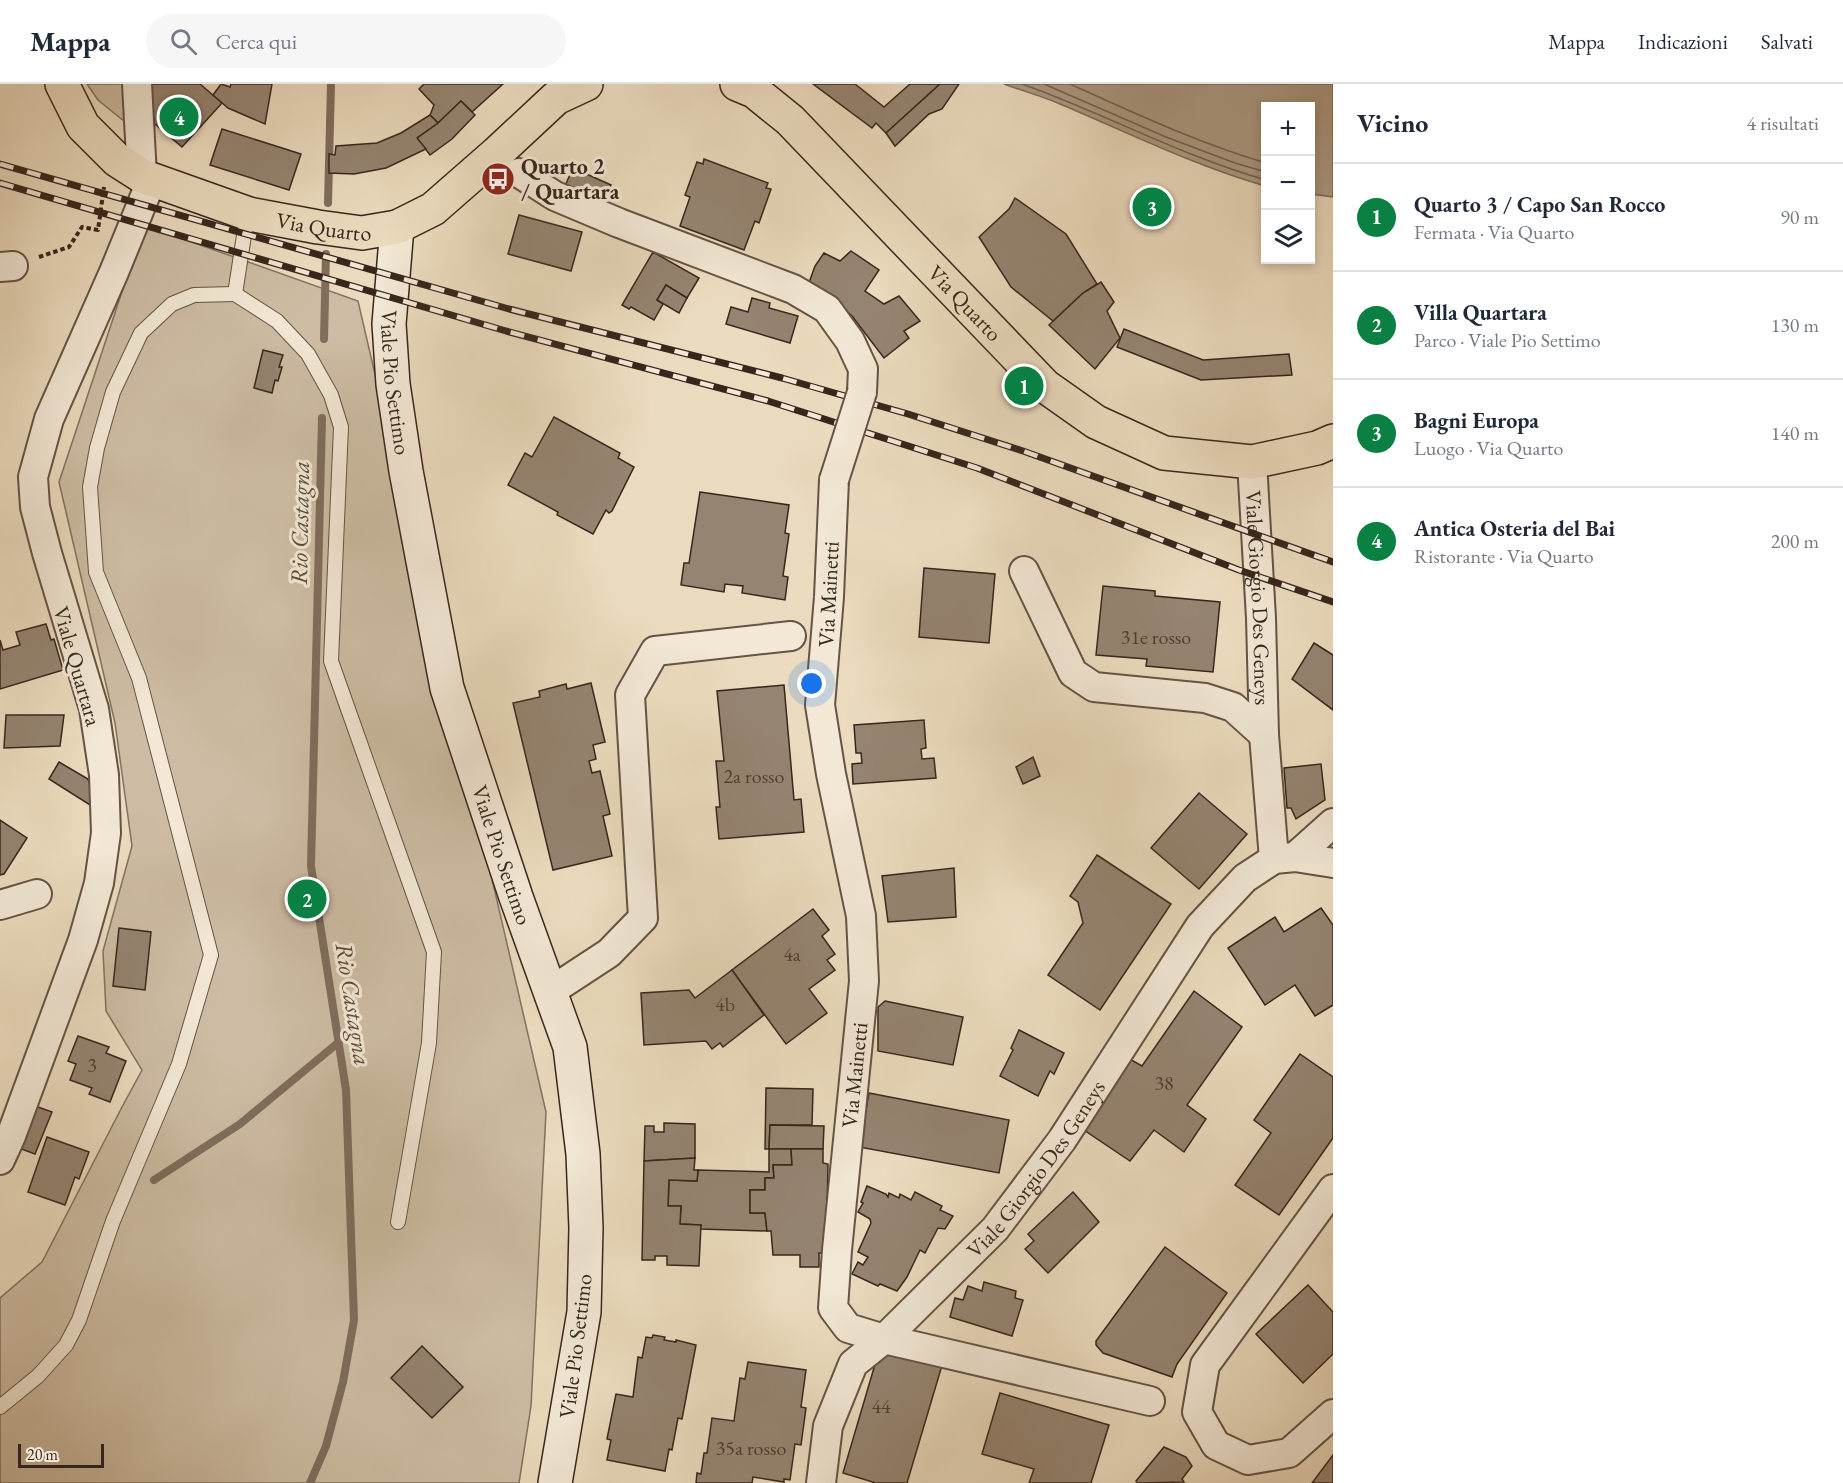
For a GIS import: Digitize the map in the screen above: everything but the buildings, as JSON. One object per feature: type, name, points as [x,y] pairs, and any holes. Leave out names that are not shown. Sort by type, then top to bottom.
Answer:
[{"type":"main road","name":"Via Quarto","points":[[62,84],[83,126],[117,160],[141,174],[249,214],[363,233],[397,227],[434,208],[556,98],[586,84]]},
{"type":"main road","name":"Via Quarto","points":[[737,84],[754,91],[790,120],[1045,386],[1096,422],[1164,453],[1252,462],[1317,448],[1333,441]]},
{"type":"street","points":[[137,84],[141,174]]},
{"type":"street","name":"Via Mainetti","points":[[519,173],[555,196],[619,223],[793,289],[827,309],[850,340],[863,369],[862,392],[834,480],[829,597],[820,705],[831,774],[861,916],[864,981],[833,1308],[848,1328],[884,1339],[1150,1401]]},
{"type":"street","name":"Viale Quartara","points":[[0,1160],[11,1136],[83,940],[99,883],[106,833],[104,775],[94,710],[46,553],[35,507],[33,477],[49,419],[114,272],[141,174]]},
{"type":"street","name":"Viale Pio Settimo","points":[[397,227],[389,324],[393,384],[406,471],[447,688],[516,897],[570,1047],[584,1154],[586,1228],[584,1312],[555,1483]]},
{"type":"street","name":"Viale Giorgio Des Geneys","points":[[821,1483],[828,1426],[853,1364],[884,1339],[995,1229],[1062,1140],[1200,926],[1245,878],[1285,858],[1271,813],[1264,735],[1261,618],[1252,462]]},
{"type":"street","name":"Viale Giorgio Des Geneys","points":[[1024,571],[1073,673],[1094,687],[1205,698],[1233,707],[1264,735]]},
{"type":"street","points":[[551,991],[609,953],[643,918],[630,695],[655,651],[791,636]]},
{"type":"street","points":[[1285,858],[1333,823]]},
{"type":"street","points":[[1285,858],[1333,863]]},
{"type":"street","points":[[0,905],[37,894]]},
{"type":"street","points":[[1333,1189],[1205,1365],[1197,1412],[1216,1445],[1248,1460],[1289,1453],[1333,1414]]},
{"type":"lane","points":[[235,294],[244,229],[249,214]]},
{"type":"lane","points":[[0,1407],[38,1376],[66,1346],[79,1320],[113,1221],[179,1064],[211,955],[139,678],[96,572],[90,487],[97,448],[113,392],[141,333],[172,304],[194,295],[235,294],[277,321],[308,354],[331,395],[341,427],[332,661],[434,952],[429,1043],[398,1222]]},
{"type":"path","points":[[6,266],[69,247],[82,228],[98,230],[107,171],[141,174]]},
{"type":"shaded area","points":[[87,84],[130,84],[130,126],[98,100]]},
{"type":"shaded area","points":[[144,225],[358,301],[546,1112],[531,1406],[519,1483],[0,1483],[0,1298],[42,1262],[142,1070],[106,1011],[103,951],[132,846],[115,723],[59,482]]},
{"type":"water","points":[[1004,84],[1333,84],[1333,197],[1315,195],[1315,102],[1261,102],[1261,185],[1187,158],[1053,101]]},
{"type":"waterway","name":"Rio Castagna","points":[[328,203],[331,84]]},
{"type":"waterway","name":"Rio Castagna","points":[[324,339],[326,254]]},
{"type":"waterway","name":"Rio Castagna","points":[[310,1483],[326,1446],[343,1382],[354,1320],[346,1090],[311,866],[322,418]]},
{"type":"waterway","points":[[154,1180],[240,1124],[339,1042]]},
{"type":"railway","points":[[0,164],[509,309],[782,378],[908,414],[1023,451],[1333,562]]},
{"type":"railway","points":[[0,183],[506,331],[768,401],[977,468],[1239,570],[1333,602]]},
{"type":"place","name":"Antica Osteria del Bai","points":[[179,117]]},
{"type":"place","name":"Quarto 2 / Quartara","points":[[498,179]]},
{"type":"place","name":"Bagni Europa","points":[[1152,207]]},
{"type":"place","name":"Quarto 3 / Capo San Rocco","points":[[1024,386]]},
{"type":"place","name":"Villa Quartara","points":[[307,899]]}]
